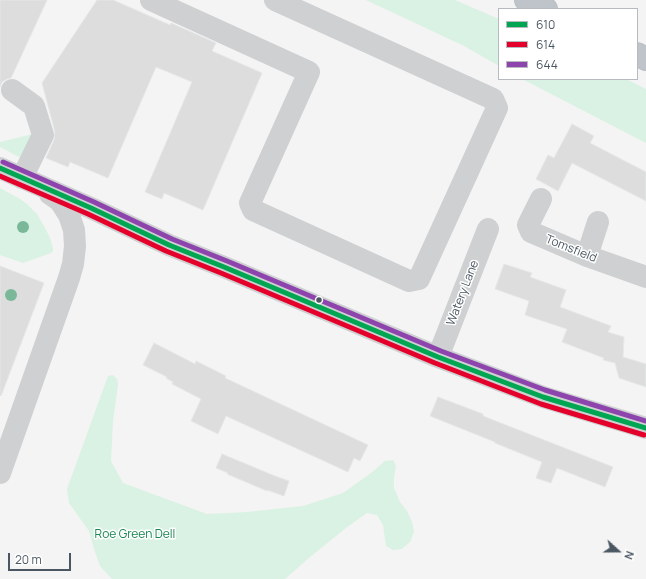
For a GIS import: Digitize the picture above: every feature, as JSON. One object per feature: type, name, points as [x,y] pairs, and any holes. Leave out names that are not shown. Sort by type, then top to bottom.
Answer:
[{"type":"highway","points":[[526,0],[544,8]]},
{"type":"street","points":[[151,0],[309,72],[250,202],[254,210],[409,281],[419,279],[497,108],[493,99],[274,0]]},
{"type":"street","points":[[12,90],[34,106],[43,135],[32,183]]},
{"type":"street","points":[[0,168],[169,245],[438,357],[543,397],[646,428]]},
{"type":"street","points":[[0,473],[69,278],[73,264],[75,246],[74,230],[69,215],[60,201],[32,183]]},
{"type":"street","name":"Tomsfield","points":[[541,199],[528,225],[531,232],[587,256],[646,277]]},
{"type":"street","points":[[587,256],[598,222]]},
{"type":"street","name":"Watery Lane","points":[[438,357],[488,229]]},
{"type":"green space","points":[[366,0],[455,0],[498,19],[498,65],[464,46]]},
{"type":"green space","points":[[524,80],[628,80],[646,89],[646,143]]},
{"type":"green space","points":[[33,134],[24,154],[19,157],[0,147],[0,142]]},
{"type":"green space","points":[[0,188],[20,199],[37,214],[50,238],[53,248],[51,253],[23,263],[0,255]]},
{"type":"green space","name":"Roe Green Dell","points":[[113,375],[117,379],[118,385],[113,421],[111,461],[123,483],[207,514],[247,512],[303,506],[343,493],[385,461],[393,460],[396,466],[394,488],[400,502],[407,511],[412,522],[414,532],[410,542],[402,549],[393,550],[386,546],[383,525],[377,515],[367,513],[346,528],[285,579],[112,579],[100,566],[89,531],[69,503],[67,489],[108,376]]},
{"type":"building","points":[[0,0],[47,0],[11,78],[2,82],[0,87]]},
{"type":"building","points":[[97,0],[113,0],[170,25],[171,23],[216,43],[212,51],[262,73],[203,210],[164,193],[162,199],[145,192],[192,82],[156,67],[108,178],[70,162],[68,167],[46,158],[54,140],[55,132],[42,83]]},
{"type":"building","points":[[572,124],[594,136],[590,143],[646,172],[646,201],[572,163],[558,191],[536,179],[548,155],[554,158]]},
{"type":"building","points":[[504,264],[532,273],[530,277],[566,290],[560,307],[611,326],[608,332],[624,337],[623,357],[646,364],[646,387],[619,378],[615,363],[603,360],[604,358],[562,342],[567,329],[525,315],[529,301],[495,289]]},
{"type":"building","points":[[0,266],[44,283],[1,396],[0,395]]},
{"type":"building","points":[[154,343],[195,364],[196,361],[226,376],[225,378],[368,445],[360,461],[354,458],[348,472],[226,416],[218,434],[191,421],[201,399],[172,384],[173,382],[166,378],[167,377],[143,365]]},
{"type":"building","points":[[438,397],[613,467],[605,487],[557,468],[551,483],[536,478],[542,462],[430,416]]},
{"type":"building","points":[[222,454],[289,481],[284,496],[267,491],[216,468]]},
{"type":"transit line","name":"644","points":[[3,162],[94,202],[172,239],[441,351],[545,390],[646,421]]},
{"type":"transit line","name":"610","points":[[0,168],[91,208],[169,245],[438,357],[543,397],[646,428]]},
{"type":"transit line","name":"614","points":[[0,176],[88,214],[166,251],[435,363],[541,404],[644,435]]}]
